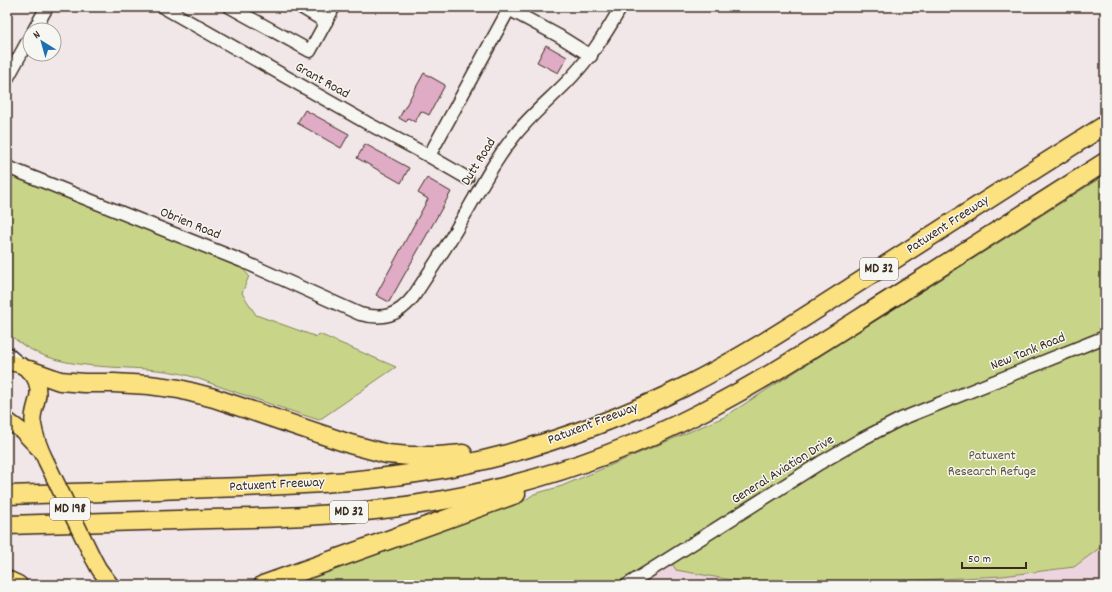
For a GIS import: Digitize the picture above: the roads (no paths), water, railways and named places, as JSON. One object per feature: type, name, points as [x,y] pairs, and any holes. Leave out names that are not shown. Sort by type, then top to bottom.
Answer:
[{"type":"highway","name":"Patuxent Freeway","points":[[7,495],[302,485],[365,480],[414,474],[492,458],[547,442],[599,424],[647,404],[691,383],[768,340],[1105,125]]},
{"type":"highway","name":"MD 32","points":[[7,525],[306,516],[368,511],[421,504],[511,485],[557,472],[613,452],[660,432],[720,402],[786,365],[1105,162]]},
{"type":"highway","points":[[27,369],[60,381],[149,384],[180,389],[214,398],[350,444],[387,454],[410,456],[452,455],[497,449],[545,436],[647,404]]},
{"type":"highway","points":[[264,585],[559,479],[615,455],[660,432]]},
{"type":"highway","points":[[7,580],[18,585]]},
{"type":"main road","points":[[7,363],[17,364],[27,369]]},
{"type":"main road","name":"MD 198","points":[[27,369],[34,377],[38,386],[38,396],[33,414],[33,423],[44,456],[96,563],[111,585]]},
{"type":"main road","points":[[7,419],[15,419],[22,416],[35,405]]},
{"type":"main road","name":"MD 198","points":[[7,419],[22,431],[44,456]]},
{"type":"main road","name":"MD 198","points":[[96,563],[100,585]]},
{"type":"street","points":[[38,22],[46,7]]},
{"type":"street","name":"Grant Road","points":[[163,7],[467,178]]},
{"type":"street","points":[[230,7],[310,51],[334,7]]},
{"type":"street","points":[[300,7],[326,22]]},
{"type":"street","name":"Dutt Road","points":[[360,314],[379,318],[388,316],[396,313],[408,303],[426,278],[484,180],[507,145],[530,118],[591,56],[621,7]]},
{"type":"street","points":[[429,156],[507,8],[559,36],[591,56]]},
{"type":"street","points":[[7,79],[22,52]]},
{"type":"street","name":"Obrien Road","points":[[7,167],[242,261],[360,314]]},
{"type":"street","name":"New Tank Road","points":[[962,394],[1105,337]]},
{"type":"street","name":"MD 198","points":[[7,353],[27,369]]},
{"type":"street","name":"General Aviation Drive","points":[[627,585],[820,463],[853,444],[901,419],[962,394]]},
{"type":"park label","name":"Patuxent Research Refuge","points":[[992,464]]}]
